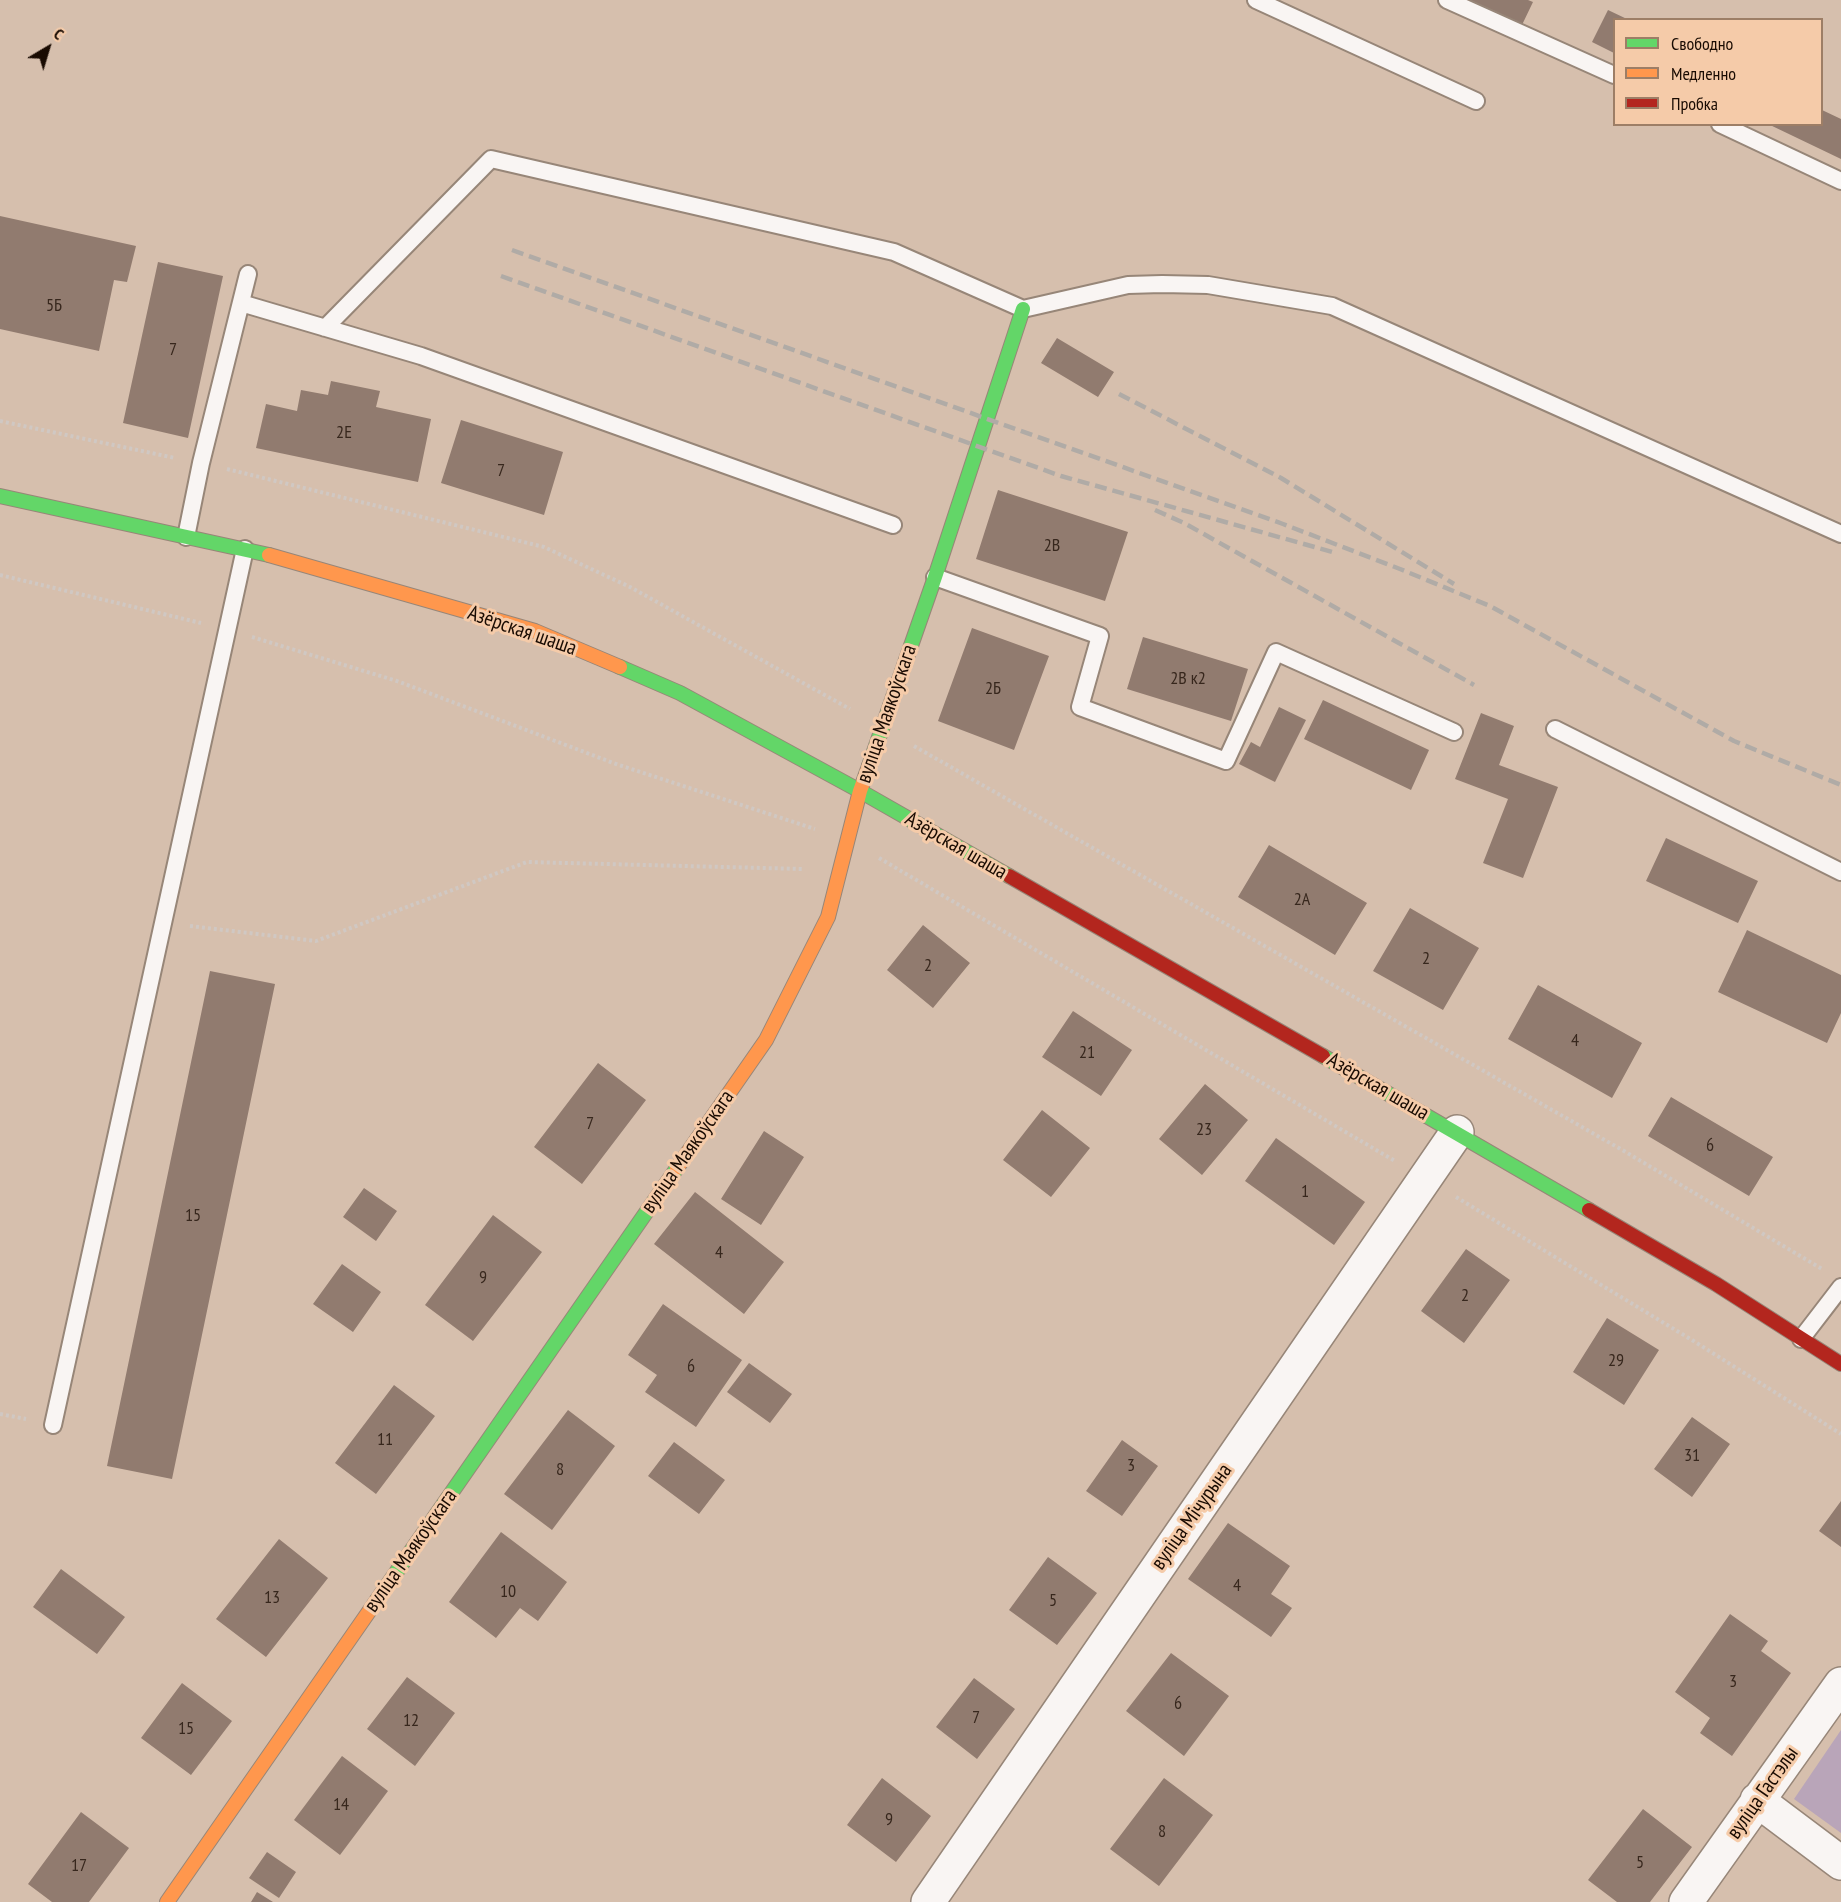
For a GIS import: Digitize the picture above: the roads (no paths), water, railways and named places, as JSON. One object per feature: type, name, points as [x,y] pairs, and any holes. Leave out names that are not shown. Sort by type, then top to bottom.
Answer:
[{"type":"main road","name":"вуліца Маякоўскага","points":[[167,1902],[766,1040],[828,917],[860,791],[935,577],[1023,309]]},
{"type":"main road","name":"Азёрская шаша","points":[[0,496],[245,549],[535,631],[680,693],[860,791],[1457,1132],[1716,1284],[1841,1364]]},
{"type":"street","name":"вуліца Мічурына","points":[[928,1902],[1457,1132]]},
{"type":"street","name":"вуліца Гастэлы","points":[[1686,1902],[1841,1684]]},
{"type":"street","points":[[1757,1800],[1841,1863]]},
{"type":"lane","points":[[1256,0],[1476,101]]},
{"type":"lane","points":[[1447,0],[1613,75]]},
{"type":"lane","points":[[1724,126],[1841,181]]},
{"type":"lane","points":[[325,328],[491,159],[894,252],[1023,309],[1128,285],[1162,284],[1208,285],[1332,306],[1841,534]]},
{"type":"lane","points":[[186,537],[201,463],[248,274]]},
{"type":"lane","points":[[241,303],[422,356],[893,525]]},
{"type":"lane","points":[[53,1425],[245,549]]},
{"type":"lane","points":[[935,577],[1100,636],[1080,707],[1226,761],[1276,652],[1454,732]]},
{"type":"lane","points":[[1555,729],[1841,872]]},
{"type":"lane","points":[[1801,1339],[1836,1281]]},
{"type":"railway","points":[[512,250],[1283,524],[1400,569],[1490,606],[1734,741],[1841,785]]},
{"type":"railway","points":[[501,276],[1061,476],[1336,553]]},
{"type":"railway","points":[[1119,394],[1281,478],[1454,584]]},
{"type":"railway","points":[[1155,510],[1184,523],[1474,685]]}]
